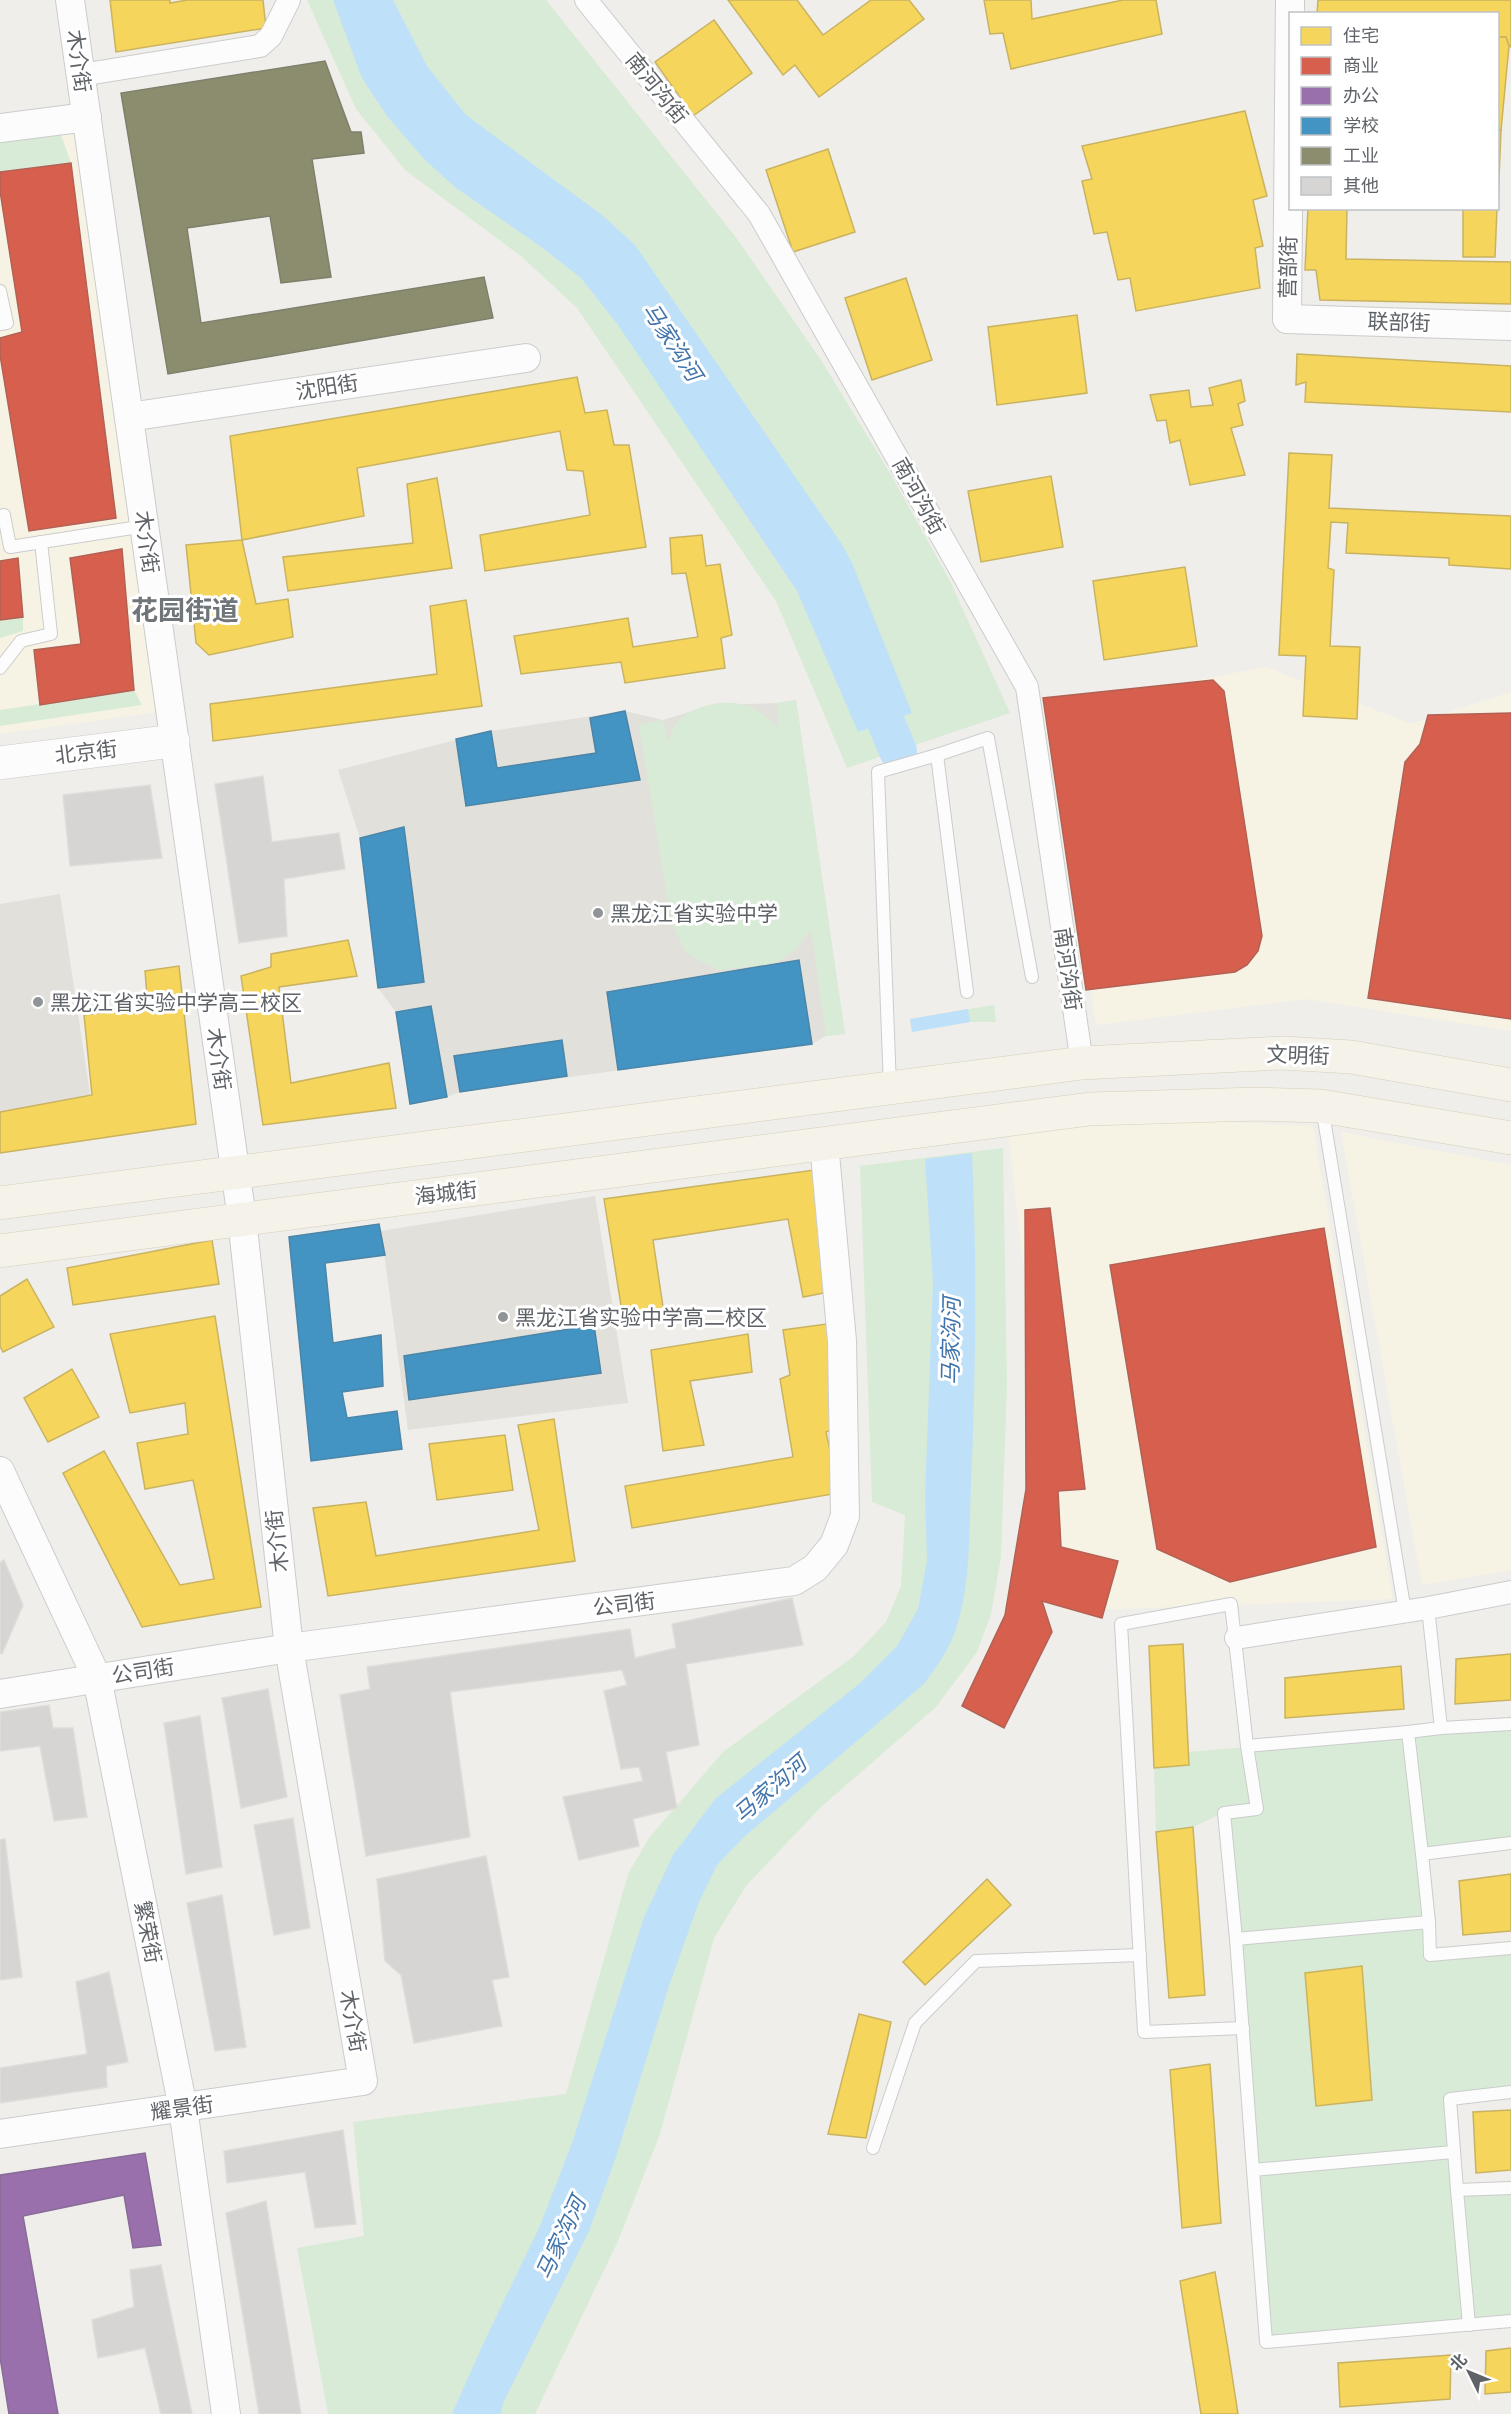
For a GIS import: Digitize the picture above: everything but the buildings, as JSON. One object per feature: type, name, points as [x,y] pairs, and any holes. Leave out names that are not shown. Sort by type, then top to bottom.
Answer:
[{"type":"main road","name":"北京街","points":[[0,763],[173,741]]},
{"type":"main road","name":"文明街","points":[[890,1088],[1082,1063],[1282,1053],[1351,1057],[1511,1085]]},
{"type":"main road","points":[[0,1203],[890,1088]]},
{"type":"main road","name":"海城街","points":[[0,1251],[1090,1109],[1257,1104],[1321,1106]]},
{"type":"main road","points":[[1321,1106],[1511,1138]]},
{"type":"street","name":"木介街","points":[[70,0],[145,526],[173,741],[236,1173],[289,1648],[363,2081]]},
{"type":"street","points":[[81,75],[260,46],[271,36],[289,0]]},
{"type":"street","name":"南河沟街","points":[[586,0],[759,214],[1027,687],[1082,1063]]},
{"type":"street","name":"营部街","points":[[1287,319],[1289,106]]},
{"type":"street","points":[[0,128],[87,117]]},
{"type":"street","name":"联部街","points":[[1287,319],[1511,326]]},
{"type":"street","name":"沈阳街","points":[[129,417],[526,358]]},
{"type":"street","name":"公司街","points":[[0,1694],[289,1648],[794,1581],[815,1568],[834,1545],[845,1516],[842,1341],[824,1143]]},
{"type":"street","name":"繁荣街","points":[[0,1471],[97,1678],[183,2108],[226,2414]]},
{"type":"street","points":[[1236,1638],[1405,1612],[1511,1592]]},
{"type":"street","name":"耀景街","points":[[0,2134],[363,2081]]},
{"type":"lane","points":[[0,291],[7,323],[0,324]]},
{"type":"lane","points":[[0,516],[4,515],[10,547],[145,526]]},
{"type":"lane","points":[[0,668],[21,641],[51,634],[41,542]]},
{"type":"lane","points":[[890,1088],[878,771],[988,738],[1032,977]]},
{"type":"lane","points":[[937,755],[967,992]]},
{"type":"lane","points":[[1321,1106],[1405,1612]]},
{"type":"lane","points":[[1243,2028],[1144,2032],[1121,1624],[1231,1604],[1246,1746],[1257,1809],[1224,1813],[1236,1939],[1243,2028],[1266,2342],[1511,2321]]},
{"type":"lane","points":[[1428,1608],[1441,1728]]},
{"type":"lane","points":[[1246,1746],[1441,1728],[1511,1724]]},
{"type":"lane","points":[[1408,1732],[1429,1922],[1430,1955],[1511,1948]]},
{"type":"lane","points":[[1422,1854],[1511,1844]]},
{"type":"lane","points":[[1236,1939],[1429,1922]]},
{"type":"lane","points":[[873,2148],[915,2023],[976,1961],[1140,1955]]},
{"type":"lane","points":[[1469,2325],[1450,2098],[1511,2092]]},
{"type":"lane","points":[[1253,2170],[1454,2152]]},
{"type":"lane","points":[[1457,2190],[1511,2188]]},
{"type":"shaded area","points":[[77,128],[157,712],[0,734],[0,140]]},
{"type":"shaded area","points":[[1266,667],[1411,724],[1511,692],[1511,1031],[1306,999],[1096,1025],[1049,708]]},
{"type":"shaded area","name":"黑龙江省实验中学","points":[[796,700],[845,1034],[826,1036],[812,1044],[460,1092],[447,1097],[410,1104],[396,1012],[378,988],[360,838],[338,770],[491,731],[625,711],[663,720],[712,705],[777,703]]},
{"type":"shaded area","name":"黑龙江省实验中学高三校区","points":[[60,894],[91,1101],[0,1115],[0,904]]},
{"type":"shaded area","points":[[1183,1120],[1313,1126],[1393,1599],[1063,1611],[1008,1132]]},
{"type":"shaded area","points":[[1341,1132],[1511,1165],[1511,1570],[1422,1585]]},
{"type":"shaded area","name":"黑龙江省实验中学高二校区","points":[[595,1196],[628,1403],[408,1430],[381,1231]]},
{"type":"green space","points":[[307,0],[546,0],[735,236],[821,360],[890,473],[950,581],[1010,713],[847,768],[776,601],[577,308],[522,257],[405,170],[356,109]]},
{"type":"green space","points":[[60,132],[71,163],[0,172],[0,141]]},
{"type":"green space","points":[[23,617],[23,631],[0,638],[0,620]]},
{"type":"green space","points":[[134,690],[142,705],[0,726],[0,710]]},
{"type":"green space","points":[[796,700],[845,1034],[826,1036],[811,930],[795,950],[775,964],[719,970],[685,951],[671,920],[639,725],[663,720],[668,743],[675,726],[690,712],[711,705],[733,703],[752,708],[779,727],[777,703]]},
{"type":"green space","points":[[994,1005],[996,1022],[969,1022],[912,1032],[910,1019]]},
{"type":"green space","points":[[1003,1148],[1007,1384],[1001,1557],[991,1614],[977,1652],[936,1707],[821,1807],[746,1886],[714,1938],[660,2134],[618,2241],[535,2414],[328,2414],[297,2248],[364,2236],[353,2122],[566,2094],[628,1874],[649,1838],[723,1752],[854,1656],[886,1622],[901,1586],[905,1515],[872,1502],[860,1166]]},
{"type":"green space","points":[[1511,1724],[1511,1843],[1422,1854],[1430,1955],[1511,1948],[1511,2092],[1451,2099],[1457,2190],[1511,2188],[1511,2321],[1266,2342],[1223,1813],[1193,1827],[1156,1832],[1154,1768],[1189,1765],[1188,1752]]},
{"type":"water","points":[[333,0],[393,0],[427,66],[466,115],[602,215],[635,245],[841,543],[852,563],[912,713],[858,732],[797,591],[618,325],[581,278],[540,246],[456,188],[425,160],[387,116],[362,78]]},
{"type":"water","points":[[968,1009],[970,1022],[912,1032],[910,1019]]},
{"type":"water","points":[[972,1153],[975,1318],[969,1539],[967,1575],[961,1611],[953,1636],[942,1658],[924,1684],[744,1837],[717,1865],[699,1902],[669,1986],[616,2157],[589,2231],[504,2401],[500,2414],[452,2414],[540,2226],[573,2140],[644,1917],[673,1855],[715,1799],[859,1684],[897,1646],[918,1609],[927,1561],[925,1495],[933,1283],[925,1159]]},
{"type":"waterway","name":"马家沟河","points":[[866,675],[898,751]]},
{"type":"place","name":"黑龙江省实验中学","points":[[598,913]]},
{"type":"place","name":"黑龙江省实验中学高三校区","points":[[38,1002]]},
{"type":"place","name":"黑龙江省实验中学高二校区","points":[[503,1317]]},
{"type":"district","name":"花园街道","points":[[185,611]]}]
